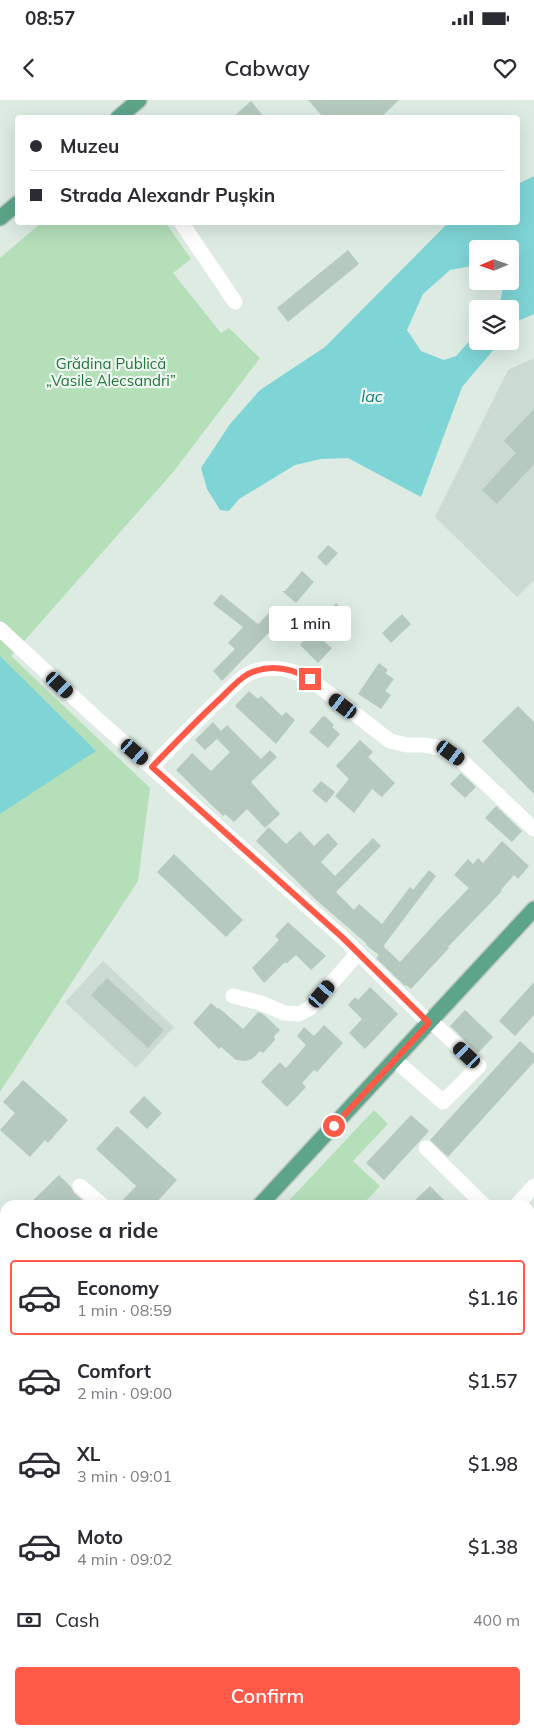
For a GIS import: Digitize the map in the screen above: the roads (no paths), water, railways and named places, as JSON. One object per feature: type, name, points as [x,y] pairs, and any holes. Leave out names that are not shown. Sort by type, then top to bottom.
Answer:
[{"type":"main road","points":[[122,115],[139,100]]},
{"type":"main road","points":[[0,218],[15,206]]},
{"type":"main road","points":[[265,1200],[534,909]]},
{"type":"street","points":[[182,225],[235,302]]},
{"type":"street","points":[[0,629],[96,718],[358,953],[479,1066],[443,1102],[395,1060]]},
{"type":"street","points":[[152,767],[209,708],[248,675],[261,670],[279,668],[296,671],[310,679],[390,741],[407,745],[441,748],[451,753],[462,761],[534,829]]},
{"type":"street","points":[[233,996],[261,1003],[284,1013],[299,1014],[310,1008],[358,953]]},
{"type":"street","points":[[426,1148],[479,1200]]},
{"type":"street","points":[[80,1186],[96,1200]]},
{"type":"street","points":[[521,1200],[534,1186]]},
{"type":"water","name":"lac","points":[[534,176],[534,314],[519,321],[519,300],[500,300],[502,290],[519,290],[519,240],[469,240],[469,266],[450,270],[423,294],[407,330],[421,351],[444,360],[456,356],[469,342],[469,350],[493,350],[462,387],[421,497],[348,458],[321,459],[295,465],[239,499],[229,511],[220,510],[207,489],[201,468],[230,424],[260,390],[325,347],[446,225],[520,225],[520,183]]},
{"type":"water","points":[[0,656],[96,751],[0,814]]},
{"type":"park label","name":"Grădina Publică „Vasile Alecsandri”","points":[[111,372]]}]
